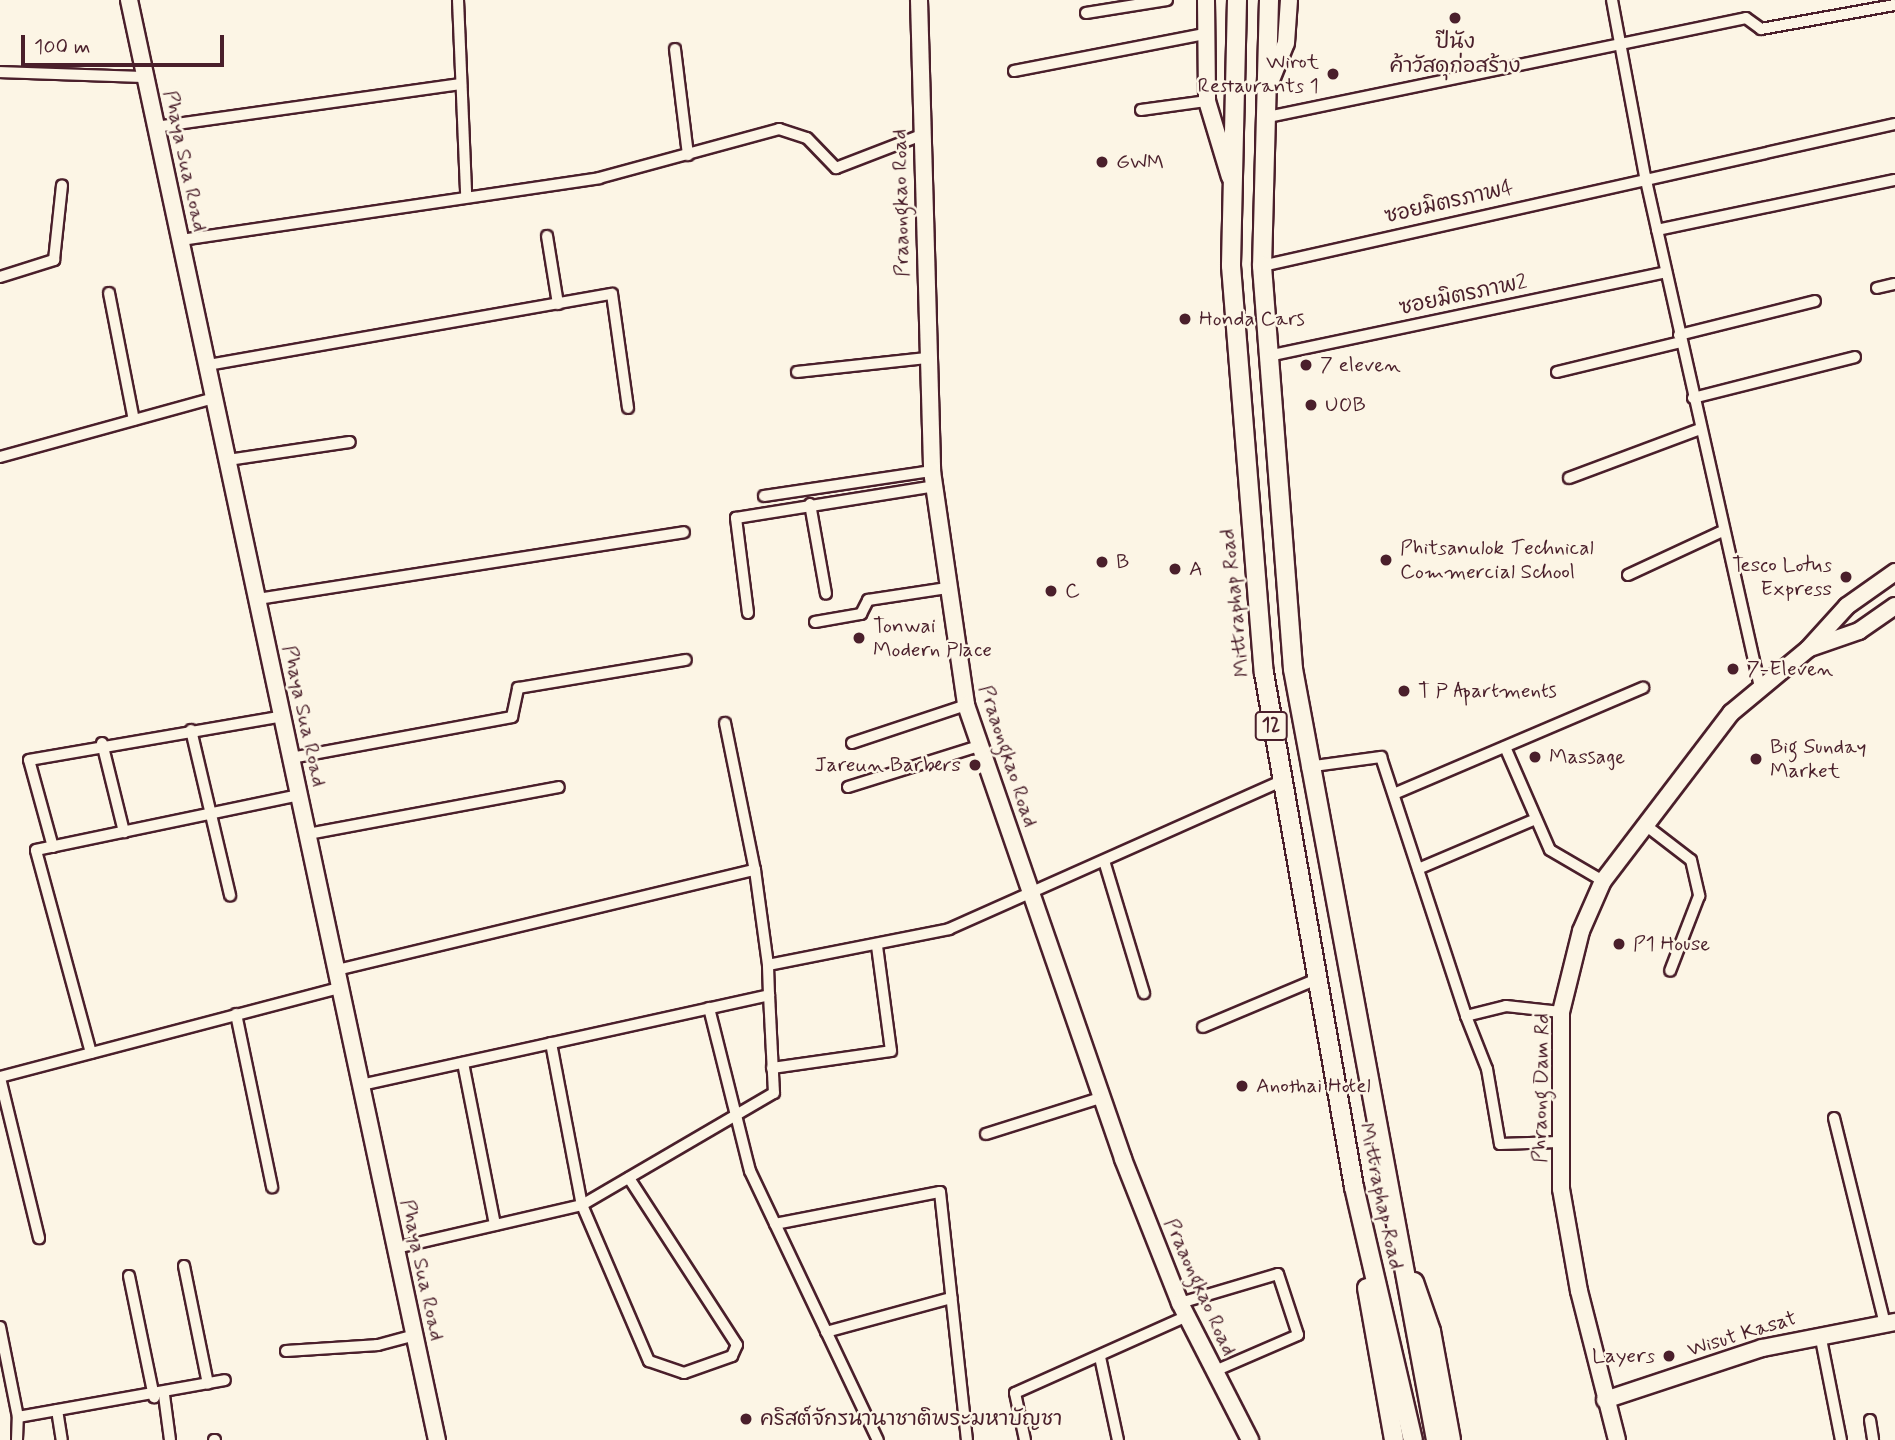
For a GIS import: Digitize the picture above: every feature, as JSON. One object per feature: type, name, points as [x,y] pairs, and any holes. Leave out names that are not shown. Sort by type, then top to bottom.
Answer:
[{"type":"main road","name":"Mittraphap Road","points":[[1237,0],[1230,177],[1235,361],[1279,782],[1354,1187],[1413,1440]]},
{"type":"main road","name":"Mittraphap Road","points":[[1269,0],[1263,118],[1262,266],[1307,767],[1436,1440]]},
{"type":"main road","points":[[1354,1187],[1394,1440]]},
{"type":"main road","points":[[1393,1219],[1431,1331],[1451,1440]]},
{"type":"street","name":"Phaya Sua Road","points":[[129,0],[437,1440]]},
{"type":"street","points":[[458,0],[466,194]]},
{"type":"street","name":"Praaongkao Road","points":[[919,0],[919,136],[933,479],[966,705],[1103,1097],[1184,1310],[1250,1440]]},
{"type":"street","points":[[1086,13],[1167,0]]},
{"type":"street","points":[[1206,0],[1204,34],[1207,101],[1230,177]]},
{"type":"street","points":[[1264,98],[1286,43],[1289,0]]},
{"type":"street","points":[[1612,0],[1644,176],[1760,687]]},
{"type":"street","points":[[1263,118],[1746,18],[1761,29],[1895,5]]},
{"type":"street","points":[[1014,71],[1204,34]]},
{"type":"street","points":[[675,49],[688,155]]},
{"type":"street","points":[[0,72],[145,77]]},
{"type":"street","points":[[155,127],[461,84]]},
{"type":"street","points":[[1142,110],[1207,101]]},
{"type":"street","name":"ซอยมิตรภาพ4","points":[[1262,266],[1644,176],[1895,124]]},
{"type":"street","points":[[181,240],[466,194],[599,178],[779,129],[807,138],[836,168],[919,136]]},
{"type":"street","points":[[1657,230],[1895,180]]},
{"type":"street","points":[[0,277],[54,260],[62,185]]},
{"type":"street","points":[[547,236],[558,304]]},
{"type":"street","name":"ซอยมิตรภาพ2","points":[[1268,356],[1666,272]]},
{"type":"street","points":[[1877,288],[1895,284]]},
{"type":"street","points":[[108,293],[134,420]]},
{"type":"street","points":[[208,365],[612,294],[628,408]]},
{"type":"street","points":[[1557,372],[1815,301]]},
{"type":"street","points":[[1693,398],[1855,357]]},
{"type":"street","points":[[797,372],[926,358]]},
{"type":"street","points":[[0,457],[214,398]]},
{"type":"street","points":[[1569,478],[1700,429]]},
{"type":"street","points":[[228,460],[350,442]]},
{"type":"street","points":[[764,496],[933,479]]},
{"type":"street","points":[[748,613],[733,521],[933,479]]},
{"type":"street","points":[[810,504],[826,594]]},
{"type":"street","points":[[1628,575],[1723,531]]},
{"type":"street","points":[[257,599],[684,533]]},
{"type":"street","points":[[1808,649],[1847,606],[1895,572]]},
{"type":"street","points":[[815,622],[862,614],[868,600],[947,588]]},
{"type":"street","points":[[1808,649],[1860,631],[1895,606]]},
{"type":"street","name":"Phraong Dam Rd","points":[[1617,1440],[1579,1290],[1558,1142],[1561,1012],[1581,931],[1603,881],[1731,713],[1808,649]]},
{"type":"street","points":[[291,758],[512,717],[518,688],[686,660]]},
{"type":"street","points":[[1394,794],[1643,688]]},
{"type":"street","points":[[852,743],[966,705]]},
{"type":"street","points":[[53,847],[29,760],[102,743],[283,716]]},
{"type":"street","points":[[396,1248],[582,1205],[774,1093],[768,965],[755,870],[725,723]]},
{"type":"street","points":[[191,730],[230,895]]},
{"type":"street","points":[[102,743],[124,832]]},
{"type":"street","points":[[848,787],[979,746]]},
{"type":"street","points":[[1505,747],[1550,850],[1603,881]]},
{"type":"street","points":[[1307,767],[1381,757],[1466,1016],[1487,1069],[1500,1144],[1558,1142]]},
{"type":"street","points":[[768,965],[877,946],[949,929],[1105,864],[1279,782]]},
{"type":"street","points":[[308,834],[559,787]]},
{"type":"street","points":[[91,1053],[36,850],[299,795]]},
{"type":"street","points":[[1418,869],[1536,819]]},
{"type":"street","points":[[1644,824],[1691,860],[1699,896],[1670,971]]},
{"type":"street","points":[[1105,864],[1144,993]]},
{"type":"street","points":[[337,970],[755,870]]},
{"type":"street","points":[[772,1068],[891,1051],[877,946]]},
{"type":"street","points":[[1203,1027],[1315,980]]},
{"type":"street","points":[[39,1238],[0,1077],[341,988]]},
{"type":"street","points":[[361,1086],[769,995]]},
{"type":"street","points":[[1466,1016],[1506,1006],[1561,1012]]},
{"type":"street","points":[[709,1008],[740,1112],[750,1171],[878,1440]]},
{"type":"street","points":[[236,1014],[272,1187]]},
{"type":"street","points":[[551,1043],[582,1205],[654,1366],[684,1373],[732,1356],[737,1345],[725,1324],[629,1178]]},
{"type":"street","points":[[463,1063],[495,1225]]},
{"type":"street","points":[[986,1134],[1103,1097]]},
{"type":"street","points":[[1834,1118],[1890,1323]]},
{"type":"street","points":[[775,1224],[940,1192],[967,1440]]},
{"type":"street","points":[[184,1266],[208,1384]]},
{"type":"street","points":[[1025,1440],[1015,1393],[1100,1357],[1184,1310],[1278,1273],[1298,1335],[1215,1371]]},
{"type":"street","points":[[129,1276],[170,1440]]},
{"type":"street","points":[[826,1332],[951,1298]]},
{"type":"street","name":"Wisut Kasat","points":[[1605,1400],[1820,1334],[1890,1323]]},
{"type":"street","points":[[0,1327],[18,1417],[16,1440]]},
{"type":"street","points":[[1820,1334],[1841,1440]]},
{"type":"street","points":[[286,1351],[377,1345],[415,1335]]},
{"type":"street","points":[[1100,1357],[1118,1440]]},
{"type":"street","points":[[18,1417],[159,1396],[225,1380]]},
{"type":"street","points":[[57,1410],[62,1440]]},
{"type":"street","points":[[1870,1420],[1873,1440]]},
{"type":"place","name":"ปีนัง ค้าวัสดุก่อสร้าง","points":[[1455,18]]},
{"type":"place","name":"Wirot Restaurants 1","points":[[1333,74]]},
{"type":"place","name":"GWM","points":[[1102,162]]},
{"type":"place","name":"Honda Cars","points":[[1185,319]]},
{"type":"place","name":"7 eleven","points":[[1306,365]]},
{"type":"place","name":"UOB","points":[[1311,405]]},
{"type":"place","name":"Phitsanulok Technical Commercial School","points":[[1386,560]]},
{"type":"place","name":"B","points":[[1102,562]]},
{"type":"place","name":"A","points":[[1175,569]]},
{"type":"place","name":"Tesco Lotus Express","points":[[1846,577]]},
{"type":"place","name":"C","points":[[1051,591]]},
{"type":"place","name":"Tonwai Modern Place","points":[[859,638]]},
{"type":"place","name":"7-Eleven","points":[[1733,669]]},
{"type":"place","name":"T P Apartments","points":[[1404,691]]},
{"type":"place","name":"Massage","points":[[1535,757]]},
{"type":"place","name":"Big Sunday Market","points":[[1756,759]]},
{"type":"place","name":"Jareun Barbers","points":[[975,765]]},
{"type":"place","name":"P1 House","points":[[1619,944]]},
{"type":"place","name":"Anothai Hotel","points":[[1242,1086]]},
{"type":"place","name":"Layers","points":[[1669,1356]]},
{"type":"place","name":"คริสต์จักรนานาชาติพระมหาบัญชา","points":[[746,1419]]}]
